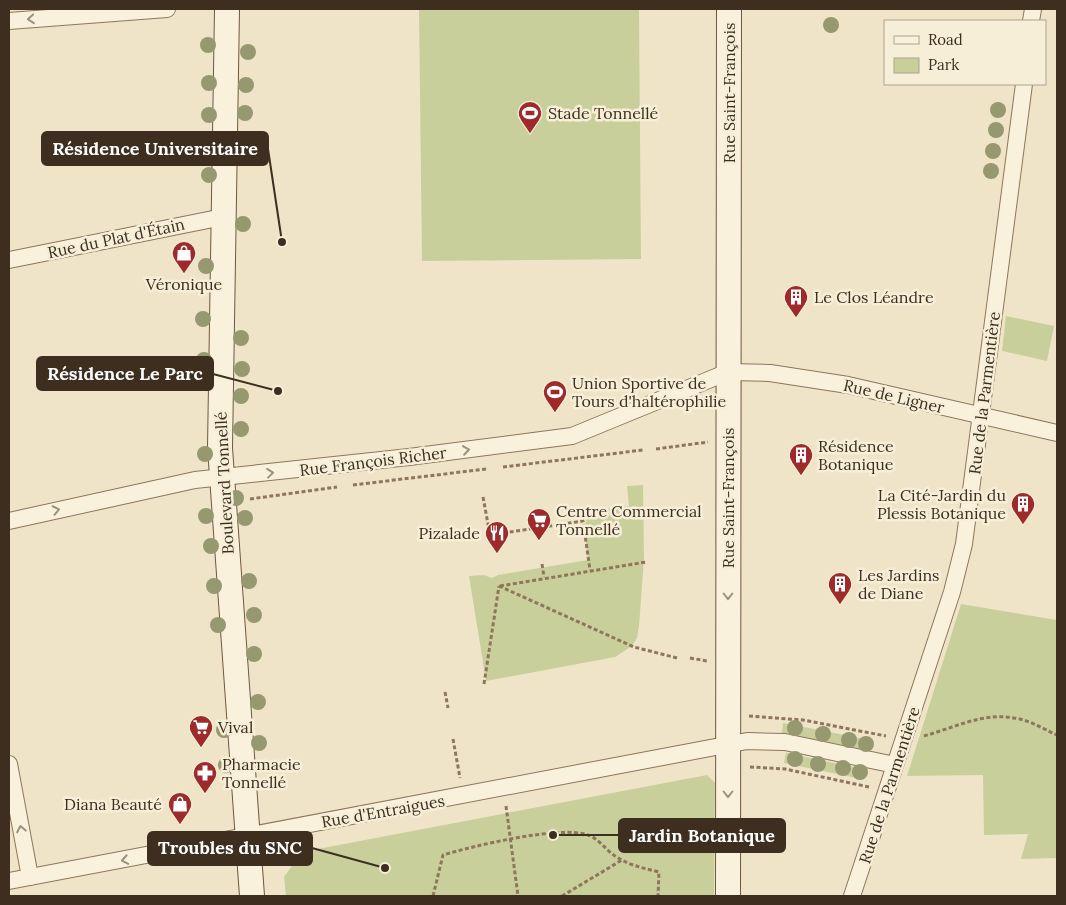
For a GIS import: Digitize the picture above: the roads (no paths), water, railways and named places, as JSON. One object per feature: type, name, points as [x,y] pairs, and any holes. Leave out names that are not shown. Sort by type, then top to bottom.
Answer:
[{"type":"main road","name":"Boulevard Tonnellé","points":[[227,9],[220,448],[252,896]]},
{"type":"main road","name":"Rue Saint-François","points":[[728,896],[729,9]]},
{"type":"street","points":[[9,21],[167,9]]},
{"type":"street","name":"Rue de la Parmentière","points":[[852,896],[952,592],[964,544],[1024,85]]},
{"type":"street","name":"Rue du Plat d'Étain","points":[[9,260],[223,217]]},
{"type":"street","name":"Rue de Ligner","points":[[728,372],[744,371],[802,376],[1057,433]]},
{"type":"street","name":"Rue François Richer","points":[[9,521],[195,480],[572,436],[728,372]]},
{"type":"street","name":"Rue d'Entraigues","points":[[9,880],[463,796],[728,757],[747,741],[785,742],[895,766]]},
{"type":"street","points":[[9,764],[30,877]]},
{"type":"place","name":"Stade Tonnellé","points":[[530,134]]},
{"type":"place","name":"Résidence Universitaire","points":[[282,242]]},
{"type":"place","name":"Véronique","points":[[184,274]]},
{"type":"place","name":"Le Clos Léandre","points":[[796,318]]},
{"type":"place","name":"Résidence Le Parc","points":[[278,391]]},
{"type":"place","name":"Union Sportive de Tours d'haltérophilie","points":[[555,413]]},
{"type":"place","name":"Résidence Botanique","points":[[801,476]]},
{"type":"place","name":"La Cité-Jardin du Plessis Botanique","points":[[1023,525]]},
{"type":"place","name":"Centre Commercial Tonnellé","points":[[539,541]]},
{"type":"place","name":"Pizalade","points":[[497,554]]},
{"type":"place","name":"Les Jardins de Diane","points":[[840,605]]},
{"type":"place","name":"Vival","points":[[201,748]]},
{"type":"place","name":"Pharmacie Tonnellé","points":[[205,794]]},
{"type":"place","name":"Diana Beauté","points":[[180,825]]},
{"type":"place","name":"Jardin Botanique","points":[[553,835]]},
{"type":"place","name":"Troubles du SNC","points":[[385,868]]}]
